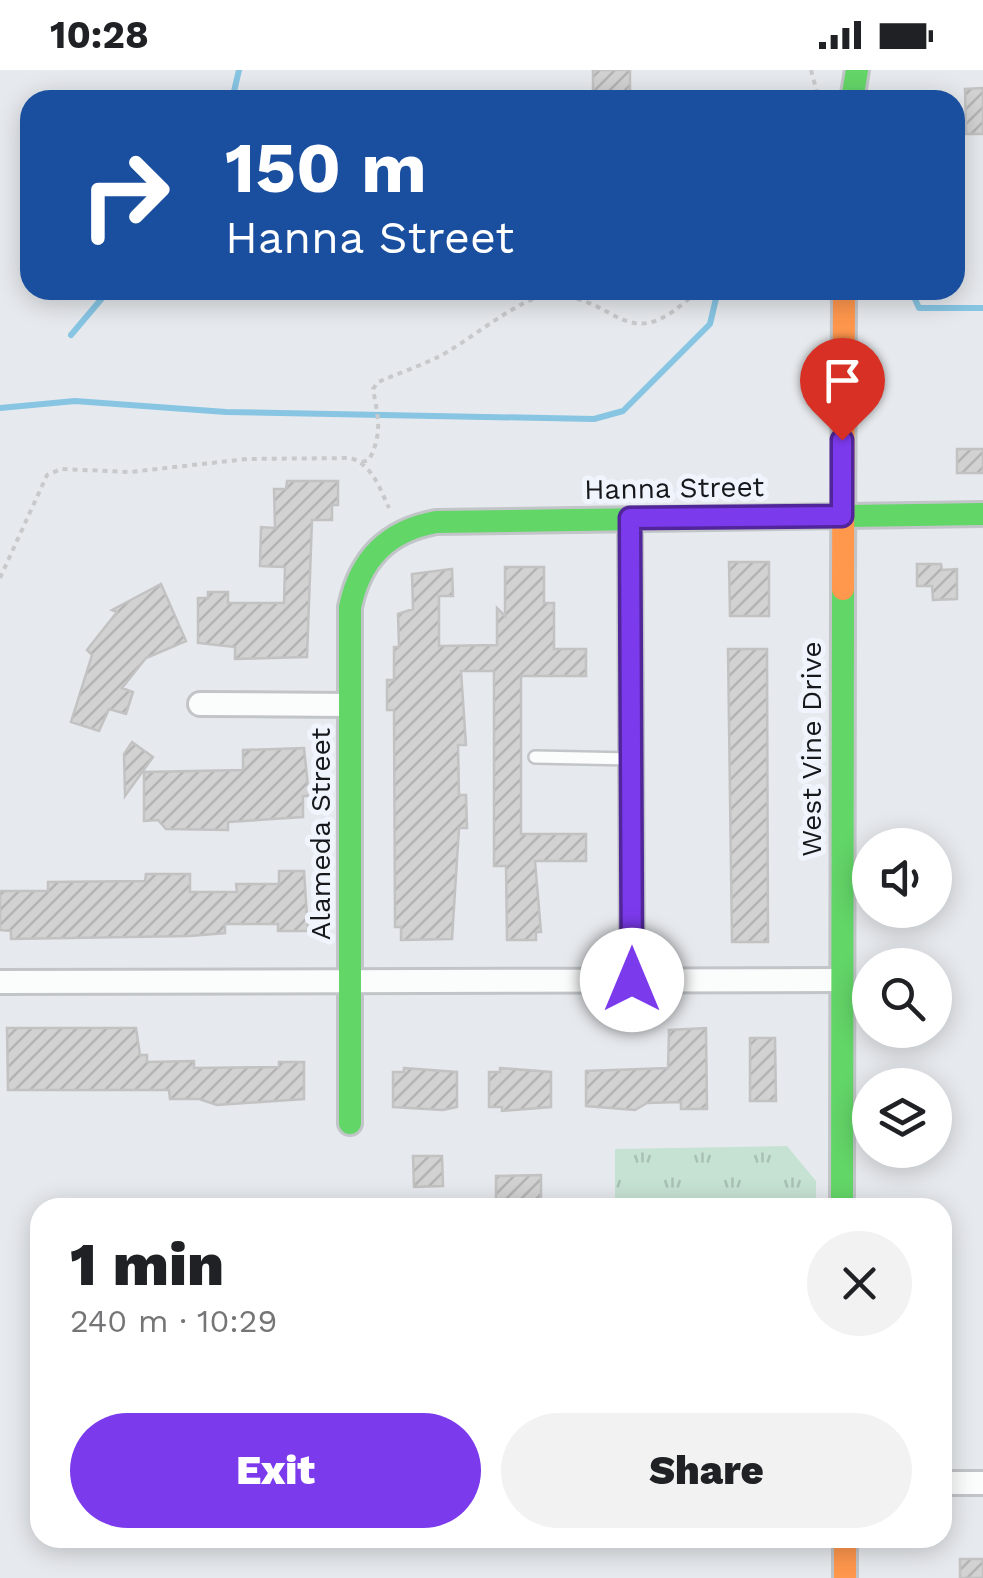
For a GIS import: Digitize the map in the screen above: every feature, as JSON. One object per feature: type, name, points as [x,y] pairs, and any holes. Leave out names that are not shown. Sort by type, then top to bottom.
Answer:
[{"type":"street","name":"West Vine Drive","points":[[842,1198],[844,300]]},
{"type":"street","name":"Hanna Street","points":[[373,550],[399,531],[436,522],[983,514]]},
{"type":"street","points":[[630,518],[632,980]]},
{"type":"street","name":"Alameda Street","points":[[350,1123],[352,589],[373,550]]},
{"type":"street","points":[[200,704],[350,705]]},
{"type":"street","points":[[0,982],[841,980]]},
{"type":"street","points":[[952,1483],[983,1483]]},
{"type":"street","points":[[845,1548],[845,1578]]},
{"type":"lane","points":[[535,758],[631,759]]},
{"type":"path","points":[[0,578],[47,476],[61,470],[130,472],[248,459],[369,460],[379,442],[380,414],[373,389],[378,382],[436,358],[531,300]]},
{"type":"path","points":[[573,300],[628,323],[650,324],[674,314],[688,300]]},
{"type":"path","points":[[362,462],[376,480],[399,531]]},
{"type":"green space","points":[[787,1146],[816,1181],[816,1198],[615,1198],[615,1149]]},
{"type":"building","points":[[593,70],[630,70],[630,90],[593,90]]},
{"type":"building","points":[[983,88],[983,134],[966,134],[965,89]]},
{"type":"building","points":[[957,449],[983,449],[983,473],[957,473]]},
{"type":"building","points":[[287,481],[338,481],[338,505],[332,505],[332,520],[312,520],[307,657],[235,659],[235,647],[198,643],[198,598],[208,598],[208,592],[228,592],[228,603],[284,603],[285,567],[260,566],[261,527],[275,528],[274,489],[286,489]]},
{"type":"building","points":[[729,562],[769,562],[769,616],[730,616]]},
{"type":"building","points":[[917,564],[957,569],[957,599],[933,600],[932,586],[917,586]]},
{"type":"building","points":[[505,567],[544,567],[544,603],[554,603],[554,649],[586,649],[586,676],[521,676],[521,834],[586,834],[586,861],[535,861],[541,932],[536,932],[536,940],[507,940],[506,866],[494,866],[494,671],[461,671],[466,745],[458,745],[459,795],[466,795],[467,828],[459,828],[452,939],[401,940],[401,927],[395,927],[394,710],[387,710],[387,680],[394,680],[394,647],[399,647],[398,614],[413,609],[412,574],[452,569],[453,596],[439,596],[439,646],[497,645],[497,608],[505,616]]},
{"type":"building","points":[[161,584],[186,641],[146,658],[122,688],[133,692],[126,714],[109,709],[99,731],[71,722],[92,655],[87,650],[117,612],[112,610]]},
{"type":"building","points":[[728,649],[767,649],[768,942],[732,942]]},
{"type":"building","points":[[132,742],[153,757],[125,796],[124,754]]},
{"type":"building","points":[[304,748],[309,796],[303,796],[303,817],[228,822],[228,830],[166,829],[158,820],[144,821],[144,772],[243,770],[243,750]]},
{"type":"building","points":[[279,871],[304,871],[308,931],[278,931],[278,924],[225,924],[225,933],[190,936],[11,939],[11,931],[0,930],[0,891],[48,891],[48,882],[145,881],[146,874],[190,874],[190,892],[237,892],[236,884],[279,884]]},
{"type":"building","points":[[7,1028],[136,1028],[140,1055],[147,1055],[147,1062],[194,1061],[194,1068],[279,1067],[279,1062],[304,1062],[304,1099],[217,1105],[199,1099],[170,1099],[169,1090],[8,1090]]},
{"type":"building","points":[[706,1028],[707,1109],[681,1109],[681,1102],[647,1103],[635,1110],[586,1106],[586,1071],[668,1068],[669,1030]]},
{"type":"building","points":[[750,1038],[775,1038],[776,1101],[750,1101]]},
{"type":"building","points":[[404,1068],[457,1072],[457,1107],[393,1107],[393,1072],[404,1072]]},
{"type":"building","points":[[500,1068],[551,1072],[551,1107],[502,1111],[502,1107],[489,1107],[489,1072],[500,1072]]},
{"type":"building","points":[[413,1156],[442,1156],[443,1186],[414,1187]]},
{"type":"building","points":[[541,1175],[541,1198],[496,1198],[496,1176]]},
{"type":"building","points":[[960,1559],[983,1559],[983,1578],[960,1578]]},
{"type":"waterway","points":[[234,90],[239,70]]},
{"type":"waterway","points":[[71,335],[101,300]]},
{"type":"waterway","points":[[0,408],[75,401],[226,412],[594,419],[623,411],[710,324],[716,300]]},
{"type":"waterway","points":[[915,300],[919,308],[983,308]]},
{"type":"traffic: fast","points":[[854,90],[857,70]]},
{"type":"traffic: fast","points":[[350,1123],[350,607],[361,575],[378,550],[403,532],[436,522],[983,514]]},
{"type":"traffic: fast","points":[[842,1198],[843,589]]},
{"type":"traffic: slow","points":[[843,589],[844,300]]},
{"type":"traffic: slow","points":[[845,1548],[845,1578]]},
{"type":"route","points":[[632,980],[630,518],[842,516],[842,440]]}]
